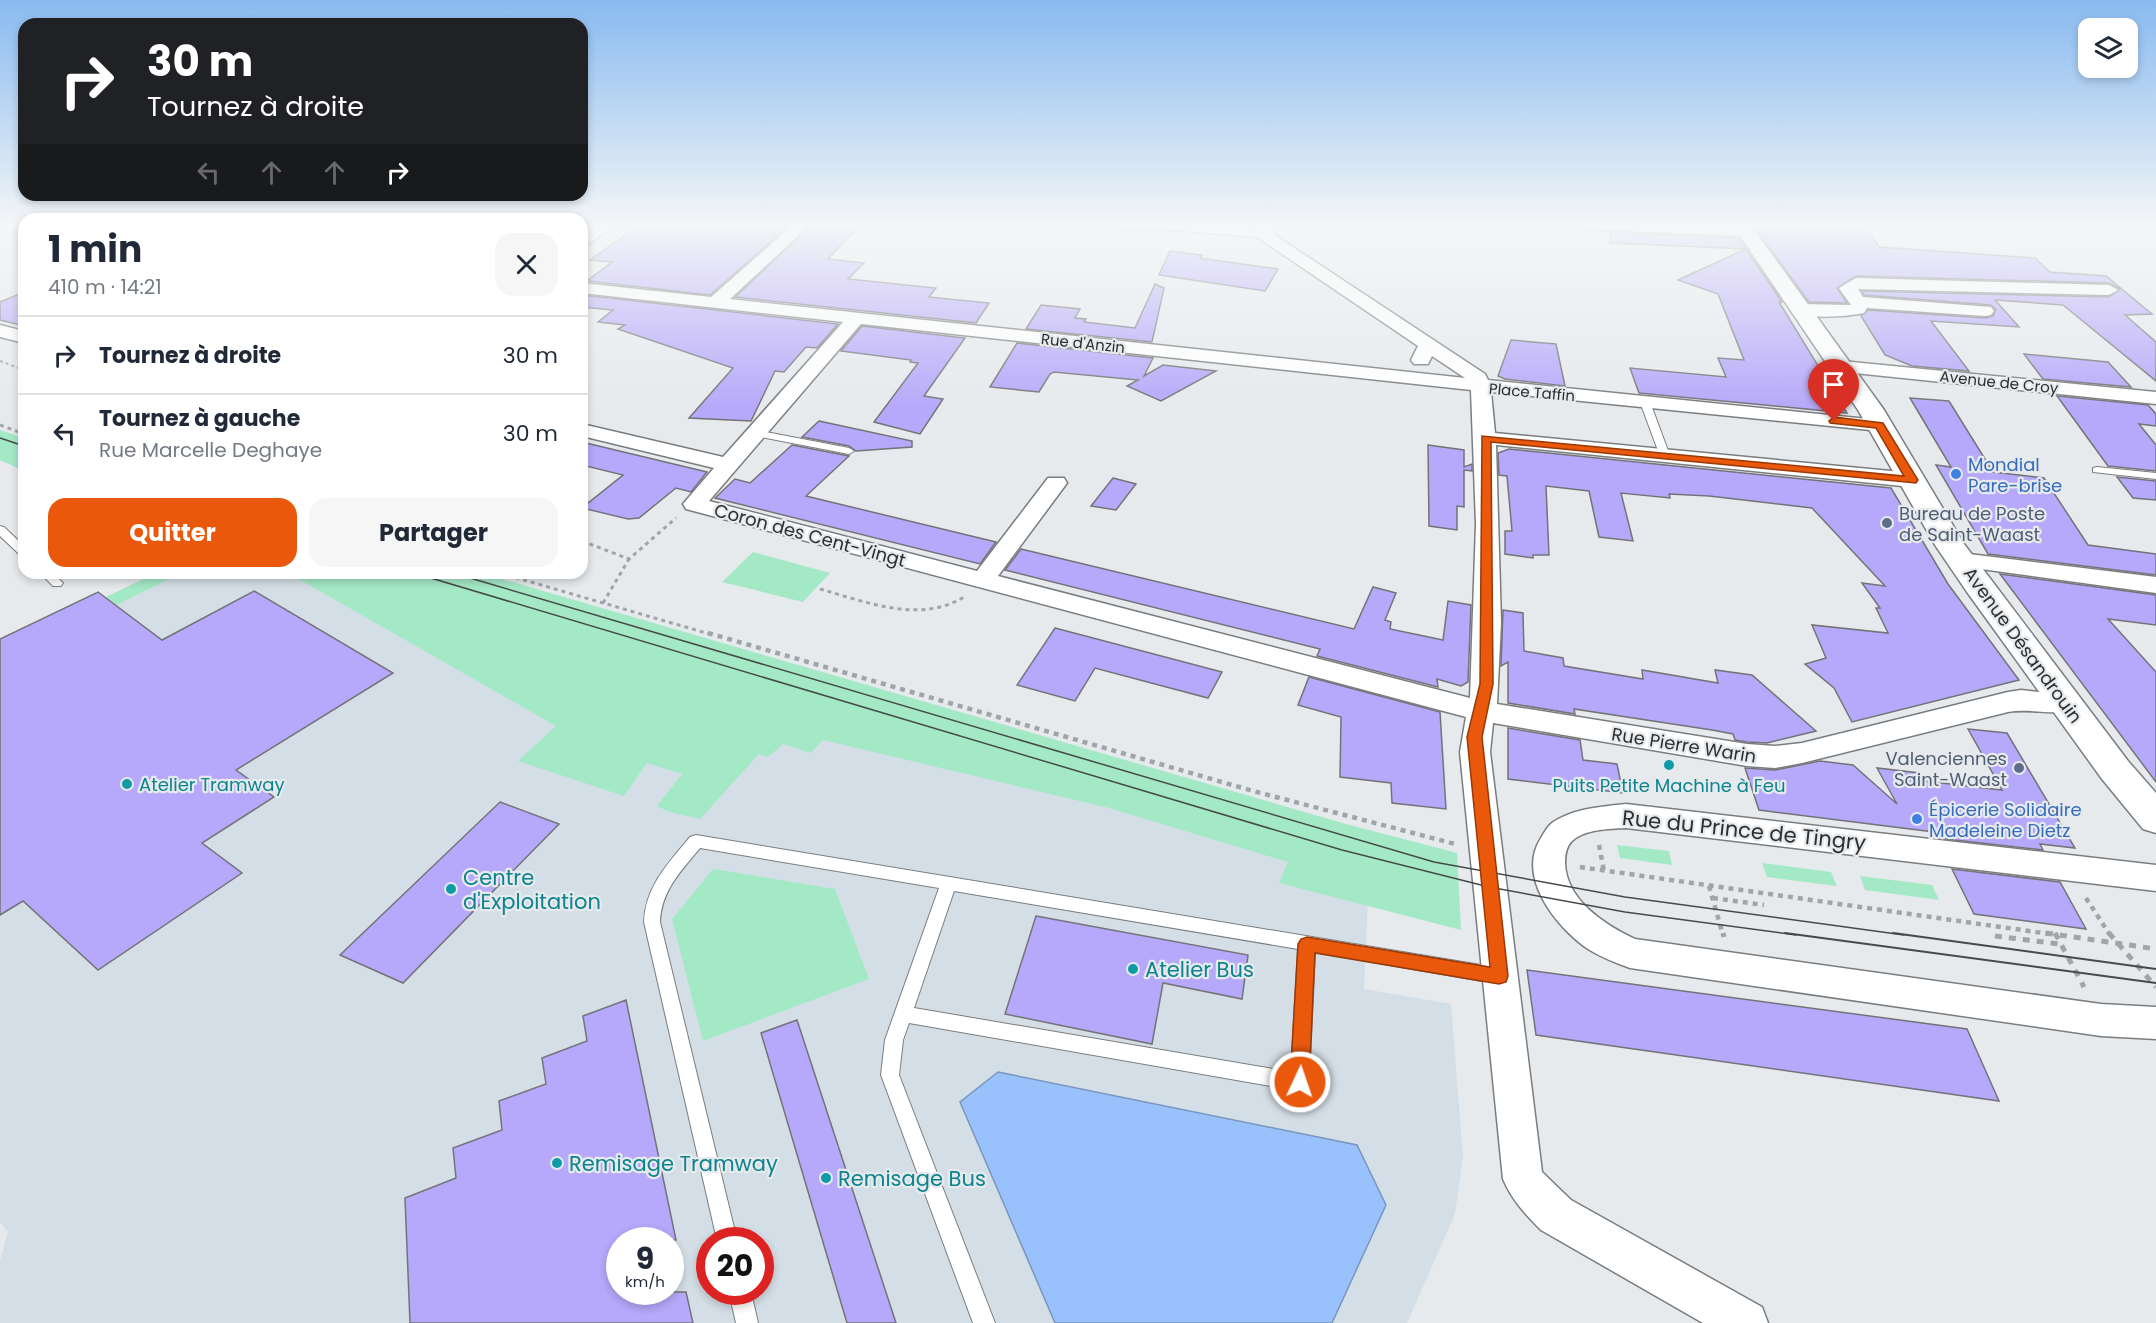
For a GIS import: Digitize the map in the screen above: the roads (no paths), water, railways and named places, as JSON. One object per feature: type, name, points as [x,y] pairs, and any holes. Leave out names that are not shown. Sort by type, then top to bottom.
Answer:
[{"type":"main road","name":"Avenue Désandrouin","points":[[1785,286],[1880,425],[1961,560],[2115,770],[2156,819]]},
{"type":"street","points":[[715,303],[734,286]]},
{"type":"street","points":[[1348,286],[1478,378],[1482,386]]},
{"type":"street","points":[[1801,309],[1848,311],[1860,307],[1848,288],[1852,286]]},
{"type":"street","points":[[1955,286],[2109,290]]},
{"type":"street","name":"Rue d'Anzin","points":[[588,289],[1482,386]]},
{"type":"street","points":[[1858,302],[1985,311]]},
{"type":"street","name":"Coron des Cent-Vingt","points":[[856,319],[694,504],[1304,665]]},
{"type":"street","points":[[0,331],[18,336]]},
{"type":"street","points":[[1387,376],[1416,365],[1424,356],[1428,344]]},
{"type":"street","name":"Avenue de Croy","points":[[1842,367],[2156,398]]},
{"type":"street","name":"Place Taffin","points":[[1746,1323],[1569,1223],[1545,1206],[1529,1188],[1520,1167],[1474,737],[1486,684],[1486,438],[1482,386],[1880,425]]},
{"type":"street","points":[[588,431],[728,465]]},
{"type":"street","points":[[1486,438],[1912,480]]},
{"type":"street","points":[[982,581],[1056,483]]},
{"type":"street","points":[[1961,560],[2156,585]]},
{"type":"street","name":"Rue Pierre Warin","points":[[1304,665],[1481,711],[1747,755],[1775,757],[2008,702],[2027,700],[2065,703]]},
{"type":"street","name":"Rue du Prince de Tingry","points":[[2156,878],[1626,816],[1582,820],[1563,829],[1553,840],[1549,861],[1556,893],[1578,923],[1618,949],[1641,956],[2101,1020],[2156,1023]]},
{"type":"lane","points":[[1645,402],[1665,456]]},
{"type":"lane","points":[[755,433],[849,451]]},
{"type":"lane","points":[[2097,470],[2156,476]]},
{"type":"lane","points":[[0,530],[18,546]]},
{"type":"lane","points":[[53,579],[57,583]]},
{"type":"lane","points":[[725,1227],[651,912],[659,889],[696,841],[1499,976]]},
{"type":"lane","points":[[949,883],[894,1040],[890,1075],[984,1323]]},
{"type":"lane","points":[[904,1014],[1300,1082],[1307,944]]},
{"type":"lane","points":[[743,1305],[747,1323]]},
{"type":"water","points":[[998,1072],[1357,1145],[1386,1205],[1332,1323],[1055,1323],[960,1102]]},
{"type":"tram line","points":[[0,438],[18,444]]},
{"type":"tram line","points":[[434,579],[1342,850],[1489,887],[1625,912],[1796,935]]},
{"type":"tram line","points":[[473,579],[1434,862],[1625,897],[1904,935]]},
{"type":"tram line","points":[[1785,933],[2156,983]]},
{"type":"tram line","points":[[1893,933],[2156,969]]},
{"type":"place","name":"Mondial Pare-brise","points":[[1956,474]]},
{"type":"place","name":"Bureau de Poste de Saint-Waast","points":[[1887,523]]},
{"type":"place","name":"Puits Petite Machine à Feu","points":[[1669,765]]},
{"type":"place","name":"Valenciennes Saint-Waast","points":[[2019,768]]},
{"type":"place","name":"Atelier Tramway","points":[[127,784]]},
{"type":"place","name":"Épicerie Solidaire Madeleine Dietz","points":[[1917,819]]},
{"type":"place","name":"Centre d'Exploitation","points":[[451,889]]},
{"type":"place","name":"Atelier Bus","points":[[1133,969]]},
{"type":"place","name":"Remisage Tramway","points":[[557,1163]]},
{"type":"place","name":"Remisage Bus","points":[[826,1178]]}]
